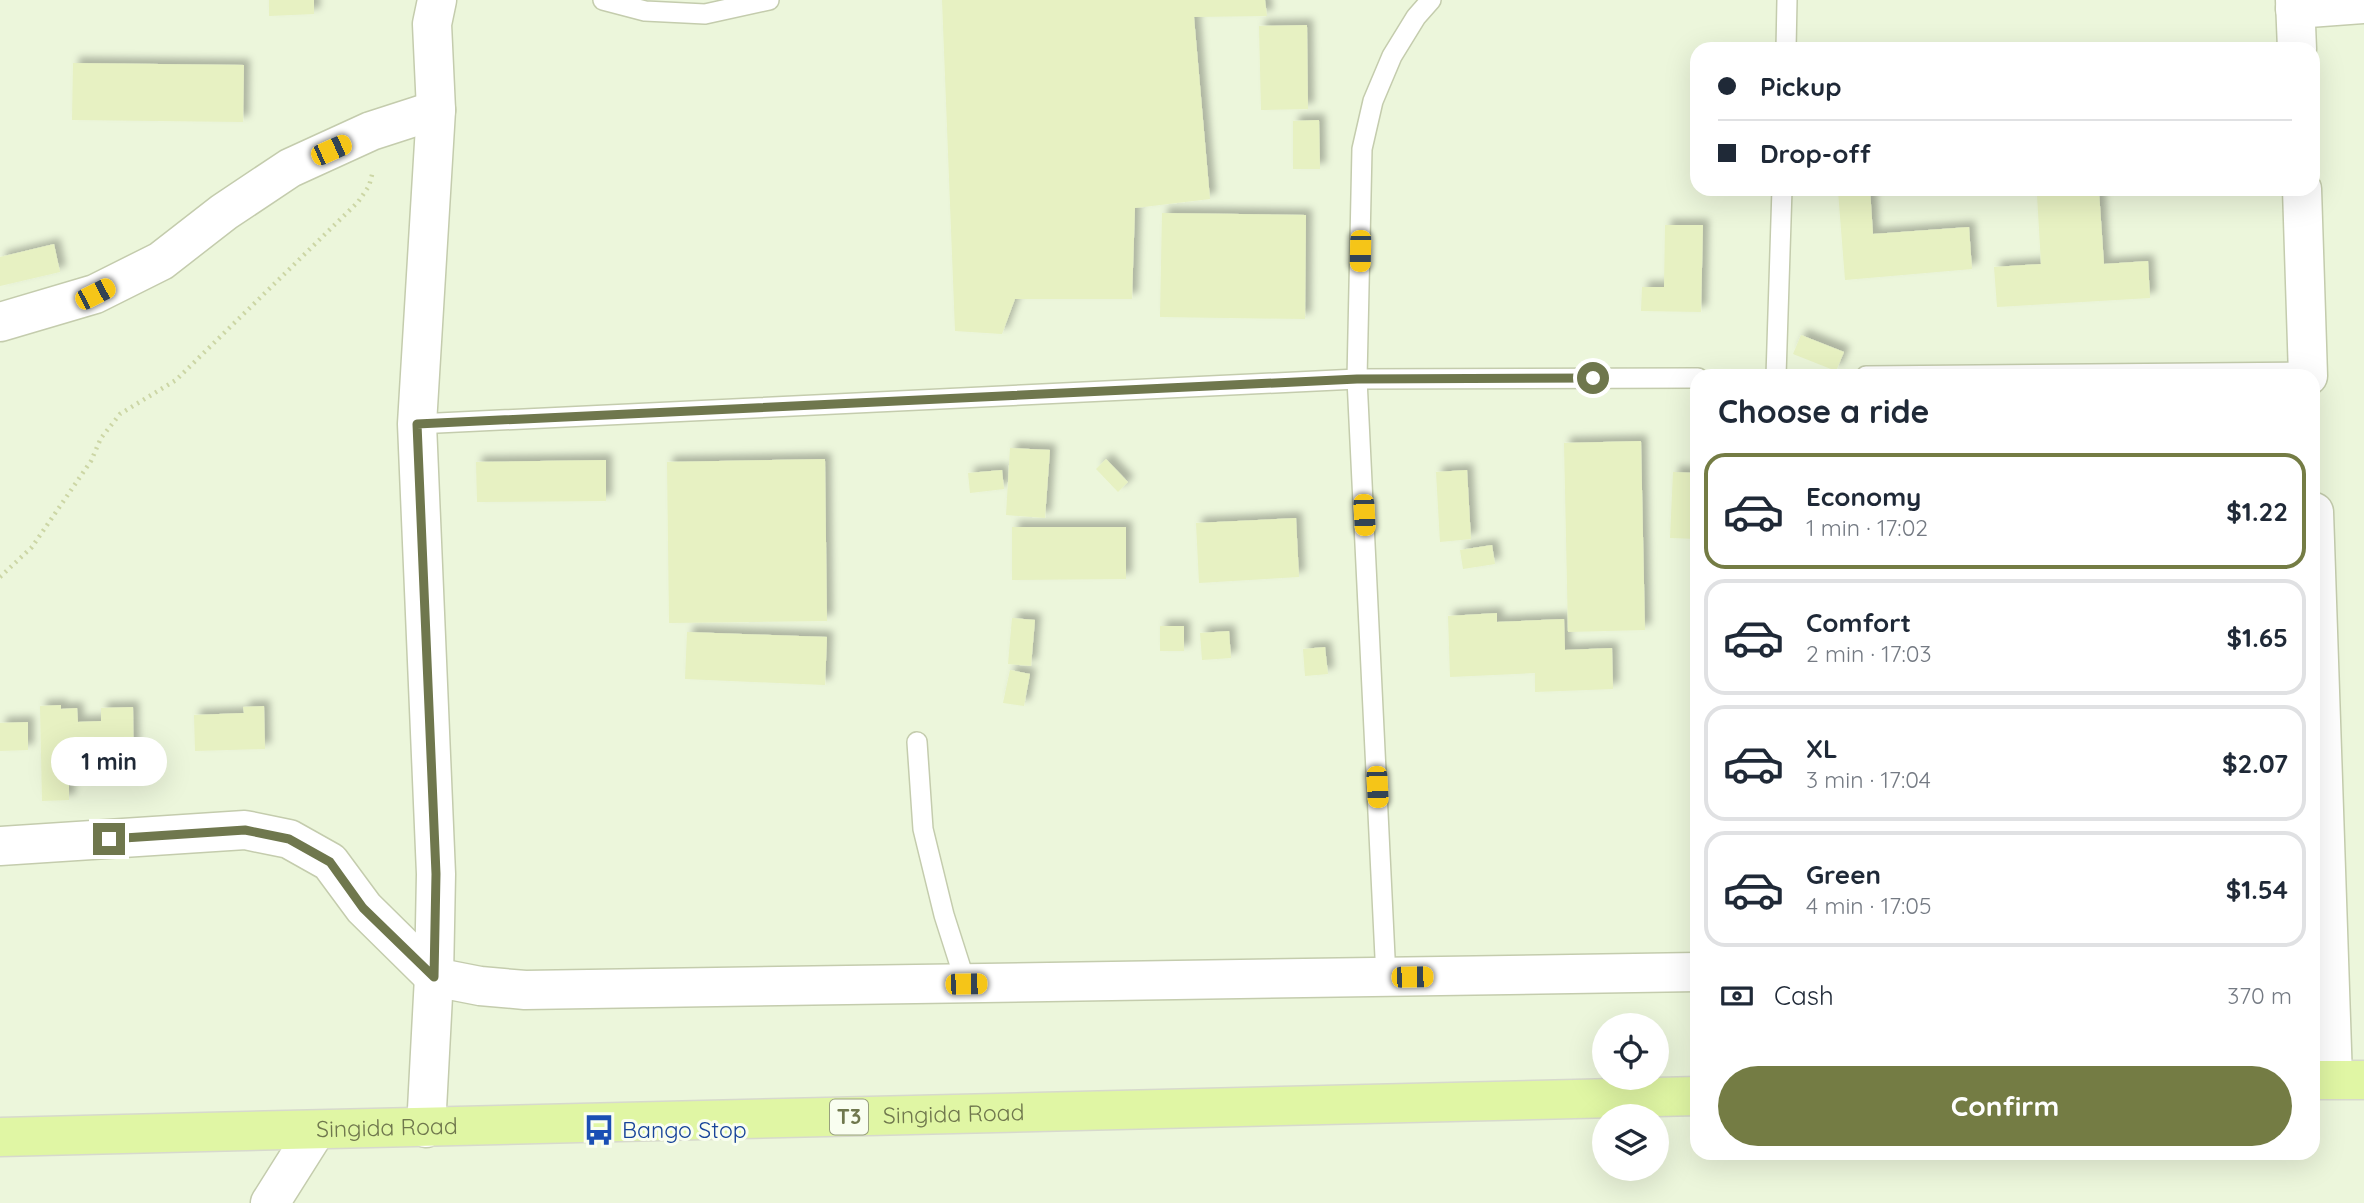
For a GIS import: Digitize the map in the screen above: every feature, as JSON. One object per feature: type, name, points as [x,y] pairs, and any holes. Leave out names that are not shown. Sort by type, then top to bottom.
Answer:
[{"type":"highway","name":"Singida Road","points":[[0,1137],[1690,1096]]},
{"type":"street","points":[[426,1128],[436,874],[417,424],[436,110],[432,24],[437,0]]},
{"type":"street","points":[[2297,42],[2295,4],[2364,4]]},
{"type":"street","points":[[0,322],[95,294],[161,261],[224,212],[290,168],[372,131],[436,110]]},
{"type":"street","points":[[2302,196],[2308,369]]},
{"type":"street","points":[[0,846],[245,830],[289,839],[330,862],[363,908],[434,977],[480,986],[525,990],[1690,972]]},
{"type":"street","points":[[2320,848],[2322,960],[2337,1080]]},
{"type":"street","points":[[270,1203],[316,1129]]},
{"type":"lane","points":[[603,0],[645,11],[705,14],[769,0]]},
{"type":"lane","points":[[1386,978],[1357,379],[1362,149],[1373,101],[1392,56],[1431,0]]},
{"type":"lane","points":[[1786,42],[1787,0]]},
{"type":"lane","points":[[1776,369],[1782,196]]},
{"type":"lane","points":[[417,424],[1357,379],[1690,377]]},
{"type":"lane","points":[[917,742],[923,829],[944,915],[966,984]]},
{"type":"path","points":[[0,576],[32,547],[91,461],[101,438],[120,414],[176,380],[358,202],[373,177],[372,131]]},
{"type":"shaded area","points":[[0,0],[2364,0],[2364,1203],[0,1203]]},
{"type":"building","points":[[269,0],[314,0],[314,14],[269,16]]},
{"type":"building","points":[[942,0],[1265,0],[1267,16],[1194,17],[1210,199],[1135,208],[1132,299],[1015,299],[1002,334],[955,331]]},
{"type":"building","points":[[1307,25],[1308,109],[1261,110],[1259,26]]},
{"type":"building","points":[[73,63],[244,65],[243,122],[72,120]]},
{"type":"building","points":[[1319,120],[1320,169],[1293,169],[1293,121]]},
{"type":"building","points":[[1838,196],[1870,196],[1873,234],[1969,227],[1972,269],[1845,280]]},
{"type":"building","points":[[2037,196],[2099,196],[2104,264],[2148,261],[2150,298],[1997,307],[1994,267],[2041,264]]},
{"type":"building","points":[[1162,213],[1306,215],[1305,319],[1160,317]]},
{"type":"building","points":[[1665,225],[1703,225],[1701,312],[1641,311],[1642,287],[1664,287]]},
{"type":"building","points":[[54,244],[60,272],[0,286],[0,257]]},
{"type":"building","points":[[1801,335],[1844,352],[1837,369],[1793,354]]},
{"type":"building","points":[[1641,441],[1645,630],[1568,632],[1564,443]]},
{"type":"building","points":[[1010,448],[1050,450],[1045,518],[1006,515]]},
{"type":"building","points":[[825,459],[827,621],[669,623],[667,462]]},
{"type":"building","points":[[1106,459],[1128,482],[1118,492],[1096,469]]},
{"type":"building","points":[[606,460],[606,501],[477,502],[476,462]]},
{"type":"building","points":[[1002,470],[1004,489],[970,493],[968,473]]},
{"type":"building","points":[[1467,470],[1471,539],[1440,542],[1436,472]]},
{"type":"building","points":[[1673,472],[1690,473],[1690,539],[1670,538]]},
{"type":"building","points":[[1296,518],[1299,577],[1199,583],[1196,523]]},
{"type":"building","points":[[1012,527],[1126,527],[1126,579],[1012,580]]},
{"type":"building","points":[[1492,545],[1495,564],[1463,569],[1460,550]]},
{"type":"building","points":[[1497,613],[1497,622],[1564,619],[1565,650],[1612,648],[1613,689],[1535,692],[1535,673],[1450,677],[1448,616]]},
{"type":"building","points":[[1012,618],[1035,620],[1031,666],[1008,664]]},
{"type":"building","points":[[1160,626],[1184,626],[1184,651],[1160,651]]},
{"type":"building","points":[[1229,631],[1231,658],[1202,660],[1200,633]]},
{"type":"building","points":[[687,632],[827,637],[825,685],[685,679]]},
{"type":"building","points":[[1325,647],[1328,674],[1305,676],[1303,649]]},
{"type":"building","points":[[1010,670],[1030,674],[1024,706],[1003,703]]},
{"type":"building","points":[[61,705],[61,709],[77,708],[78,722],[101,721],[101,708],[133,707],[134,783],[69,785],[69,800],[42,801],[40,706]]},
{"type":"building","points":[[264,706],[265,749],[195,751],[194,715],[244,713],[243,707]]},
{"type":"building","points":[[28,722],[28,750],[0,751],[0,723]]},
{"type":"place","name":"Bango Stop","points":[[599,1130]]},
{"type":"route","points":[[109,839],[245,830],[289,839],[330,862],[363,908],[434,977],[436,874],[417,424],[1357,379],[1593,378]]}]
